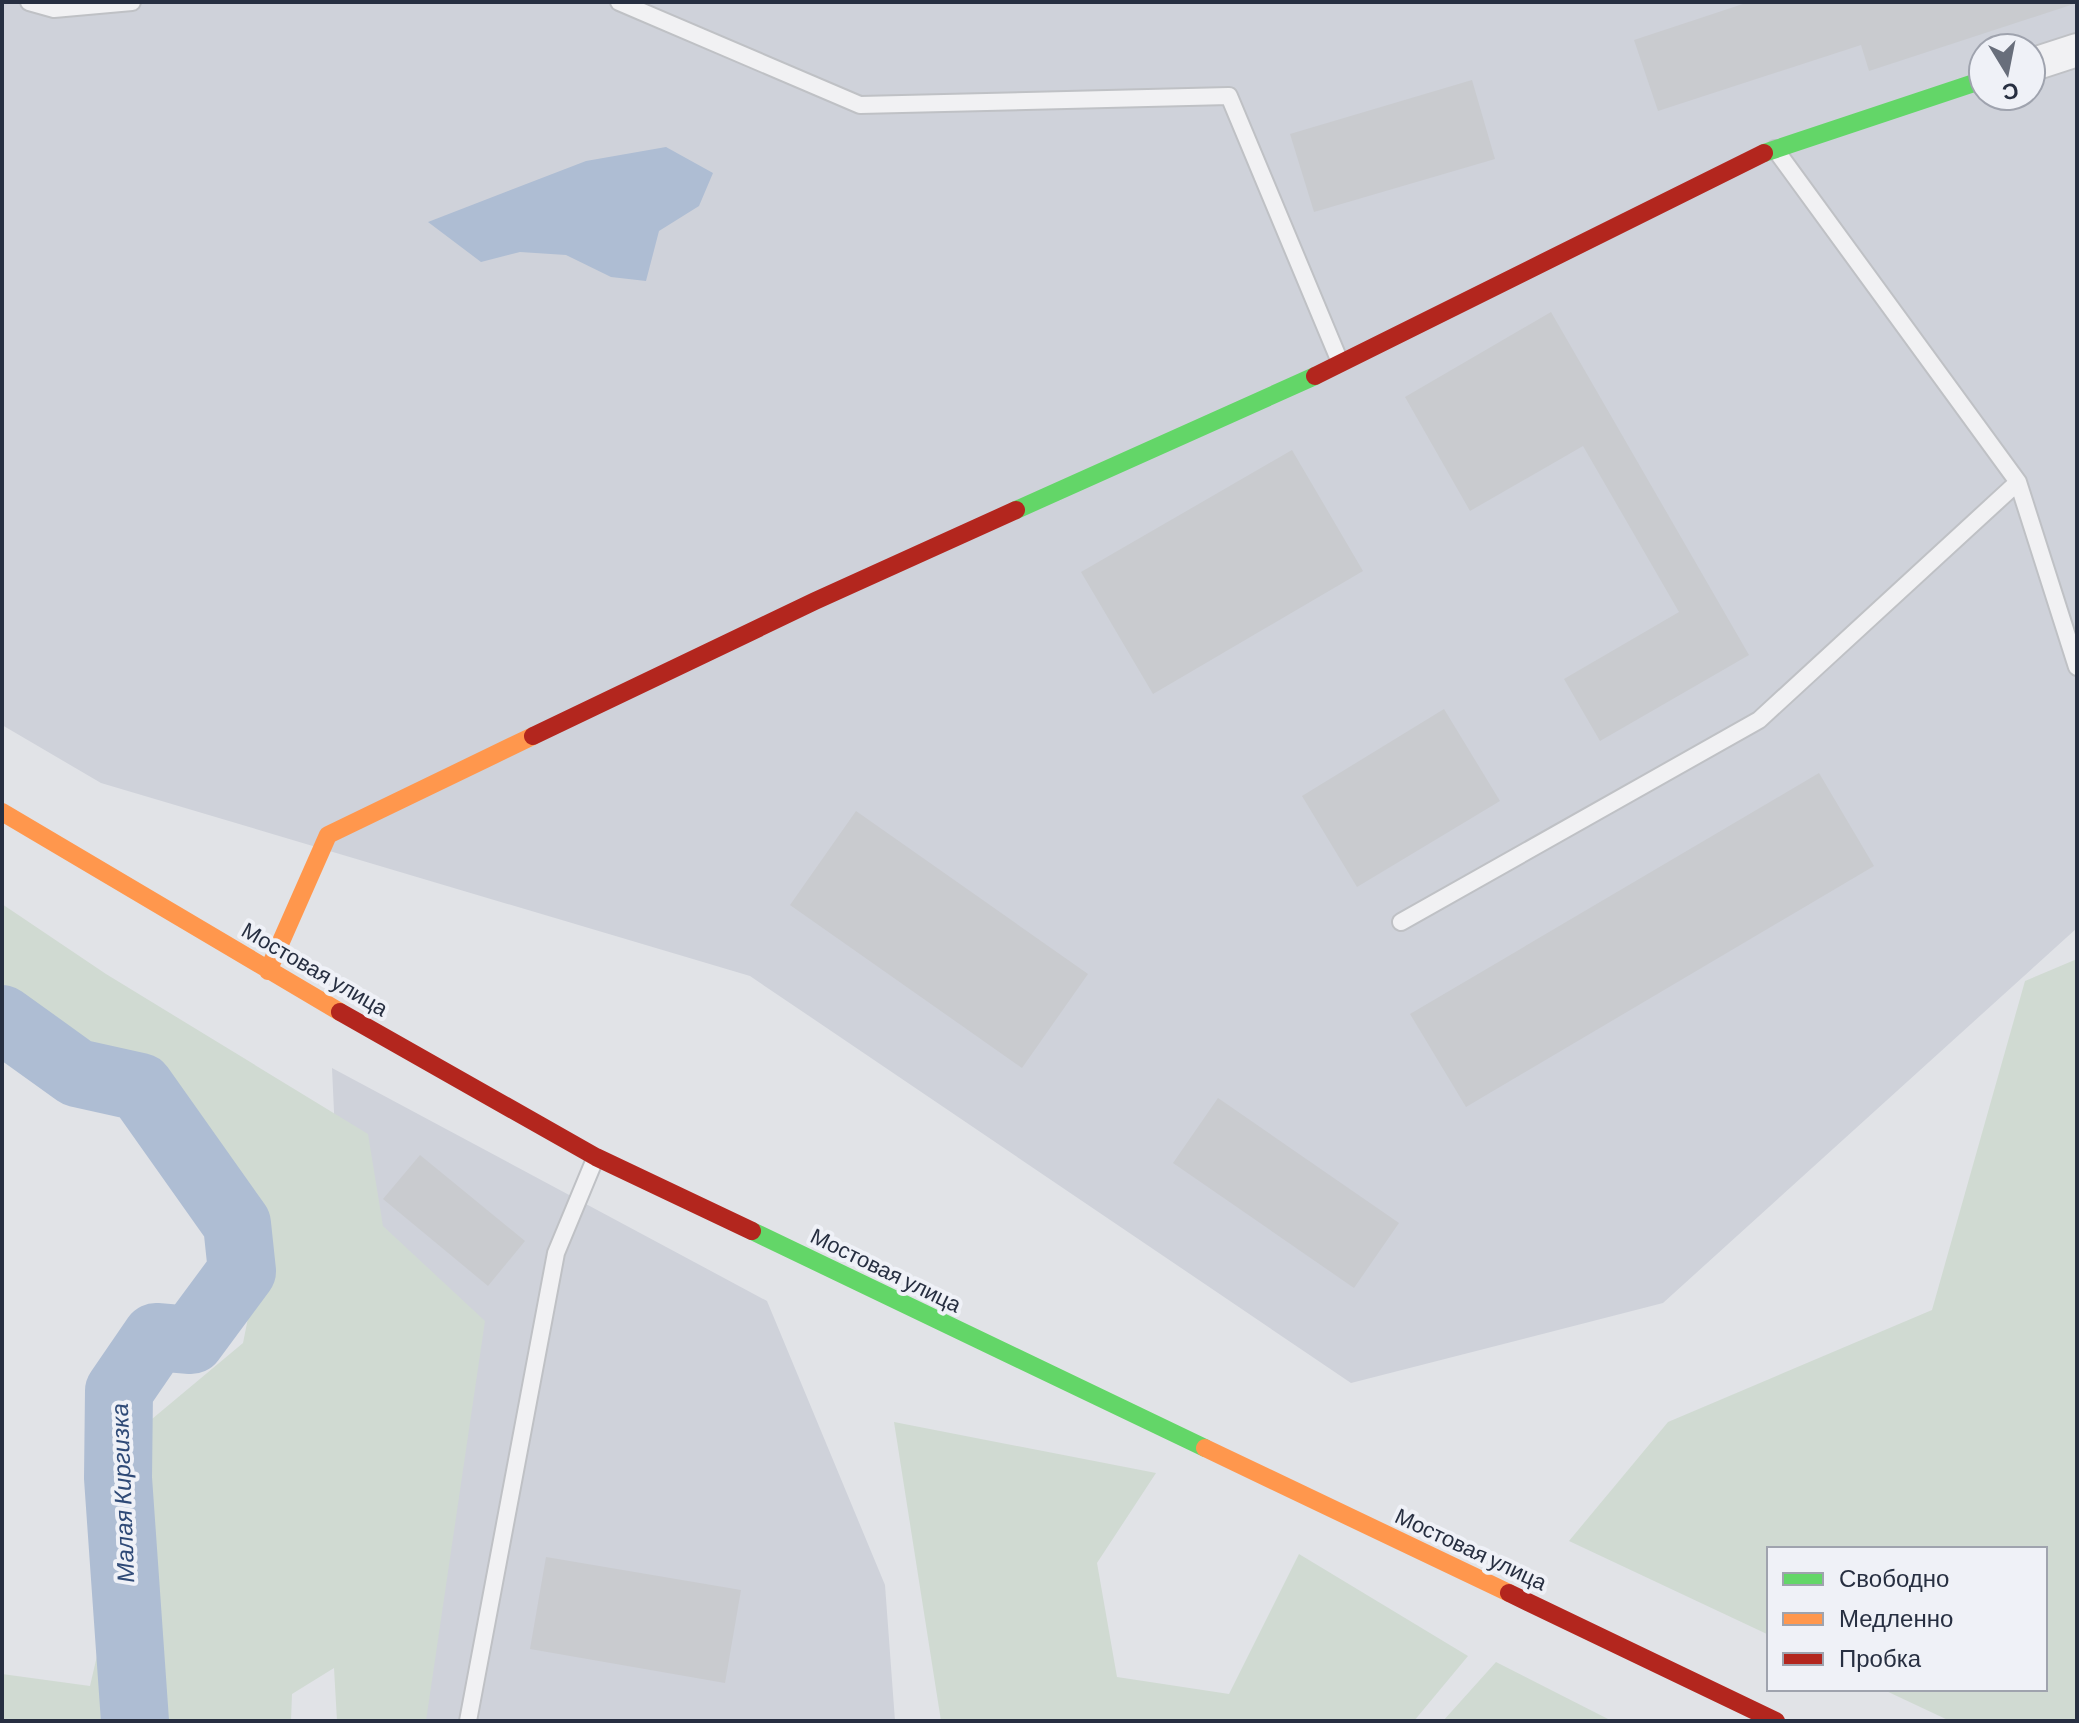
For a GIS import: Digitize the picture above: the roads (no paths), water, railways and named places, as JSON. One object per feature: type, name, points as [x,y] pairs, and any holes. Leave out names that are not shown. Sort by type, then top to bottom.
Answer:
[{"type":"street","points":[[2047,60],[2077,50]]},
{"type":"street","points":[[268,971],[328,835],[815,601],[1341,364],[1774,148],[1967,85]]},
{"type":"street","name":"Мостовая улица","points":[[2,812],[268,971],[596,1157],[1776,1721]]},
{"type":"lane","points":[[29,2],[54,9],[132,2]]},
{"type":"lane","points":[[619,2],[860,105],[1229,96],[1341,364]]},
{"type":"lane","points":[[1774,148],[2018,482],[2077,667]]},
{"type":"lane","points":[[1401,922],[1759,720],[2018,482]]},
{"type":"lane","points":[[468,1721],[556,1253],[596,1157]]},
{"type":"water","points":[[666,147],[713,173],[699,206],[659,231],[646,281],[611,277],[566,255],[520,252],[481,262],[428,222],[586,161]]},
{"type":"waterway","name":"Малая Киргизка","points":[[2,1019],[77,1073],[140,1087],[237,1224],[242,1271],[191,1340],[156,1337],[119,1391],[118,1478],[135,1721]]}]
